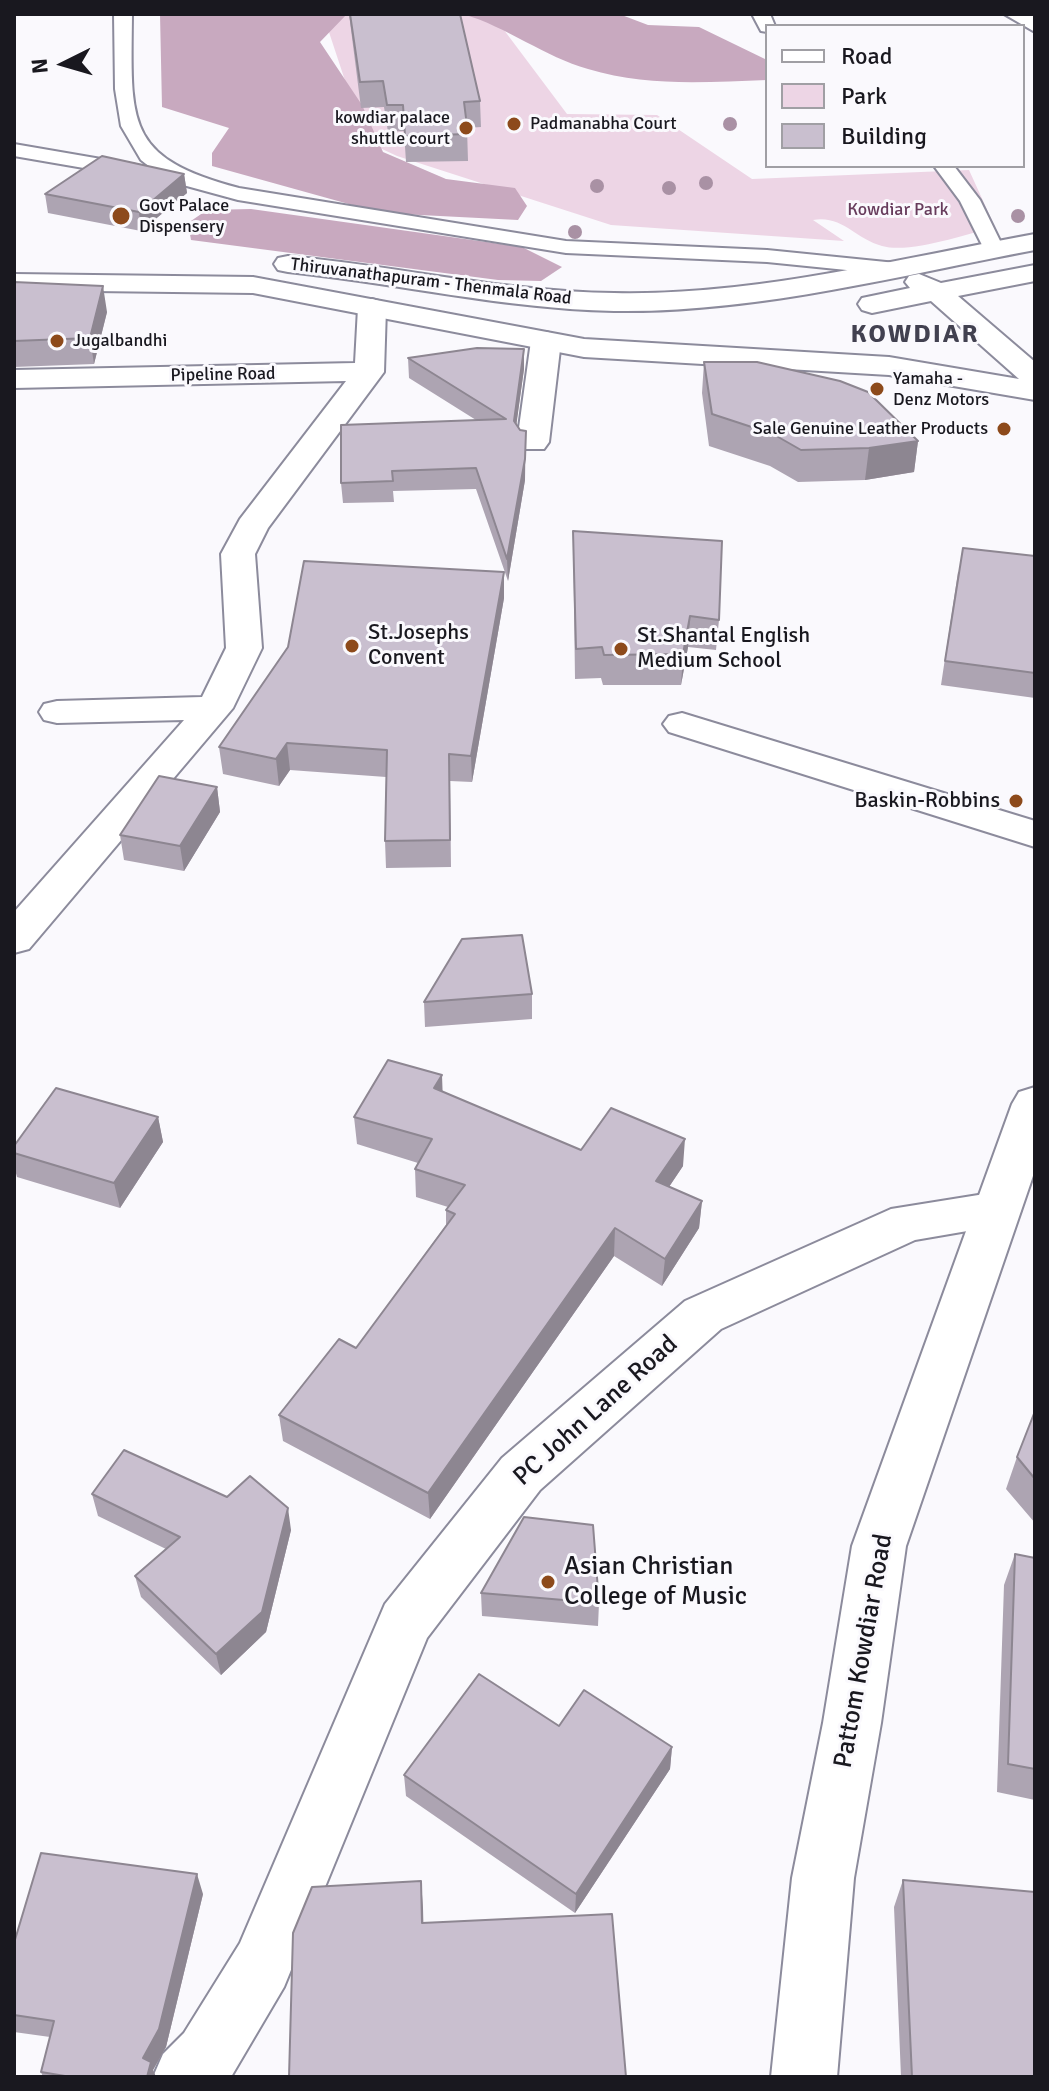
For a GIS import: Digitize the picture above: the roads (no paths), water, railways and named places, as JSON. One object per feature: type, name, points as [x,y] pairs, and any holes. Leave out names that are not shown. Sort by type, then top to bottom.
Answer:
[{"type":"main road","points":[[1015,14],[1035,25]]},
{"type":"main road","name":"Thiruvanathapuram - Thenmala Road","points":[[14,258],[210,259],[294,265],[517,295],[615,302],[733,299],[1035,242]]},
{"type":"main road","points":[[896,269],[937,292],[1035,378]]},
{"type":"main road","points":[[794,360],[853,323],[937,292],[1035,273]]},
{"type":"main road","points":[[14,282],[253,285],[546,341],[636,354],[794,360],[947,374],[1035,391]]},
{"type":"main road","points":[[372,308],[582,329],[702,327]]},
{"type":"main road","points":[[14,939],[215,708],[244,648],[238,554],[252,526],[369,372],[372,308]]},
{"type":"main road","points":[[533,442],[546,341]]},
{"type":"main road","name":"Pipeline Road","points":[[14,379],[369,372]]},
{"type":"main road","points":[[57,712],[215,708]]},
{"type":"main road","points":[[682,724],[1035,834]]},
{"type":"main road","name":"Pattom Kowdiar Road","points":[[804,2077],[823,1878],[852,1723],[879,1546],[1035,1104]]},
{"type":"main road","name":"PC John Lane Road","points":[[186,2077],[207,2056],[262,1965],[405,1622],[521,1474],[703,1315],[908,1222],[997,1210]]},
{"type":"lane","points":[[123,14],[124,107],[147,156],[188,180]]},
{"type":"lane","points":[[14,150],[188,180],[238,194],[566,247],[767,256],[896,269]]},
{"type":"lane","points":[[946,168],[970,200],[993,249]]},
{"type":"place","name":"Padmanabha Court","points":[[514,124]]},
{"type":"place","name":"kowdiar palace shuttle court","points":[[466,128]]},
{"type":"place","name":"Govt Palace Dispensery","points":[[121,216]]},
{"type":"place","name":"Jugalbandhi","points":[[57,341]]},
{"type":"place","name":"Yamaha - Denz Motors","points":[[877,389]]},
{"type":"place","name":"Sale Genuine Leather Products","points":[[1004,429]]},
{"type":"place","name":"St.Josephs Convent","points":[[352,646]]},
{"type":"place","name":"St.Shantal English Medium School","points":[[621,649]]},
{"type":"place","name":"Baskin-Robbins","points":[[1016,801]]},
{"type":"place","name":"Asian Christian College of Music","points":[[548,1582]]},
{"type":"district","name":"KOWDIAR","points":[[915,335]]},
{"type":"park label","name":"Kowdiar Park","points":[[898,210]]}]
